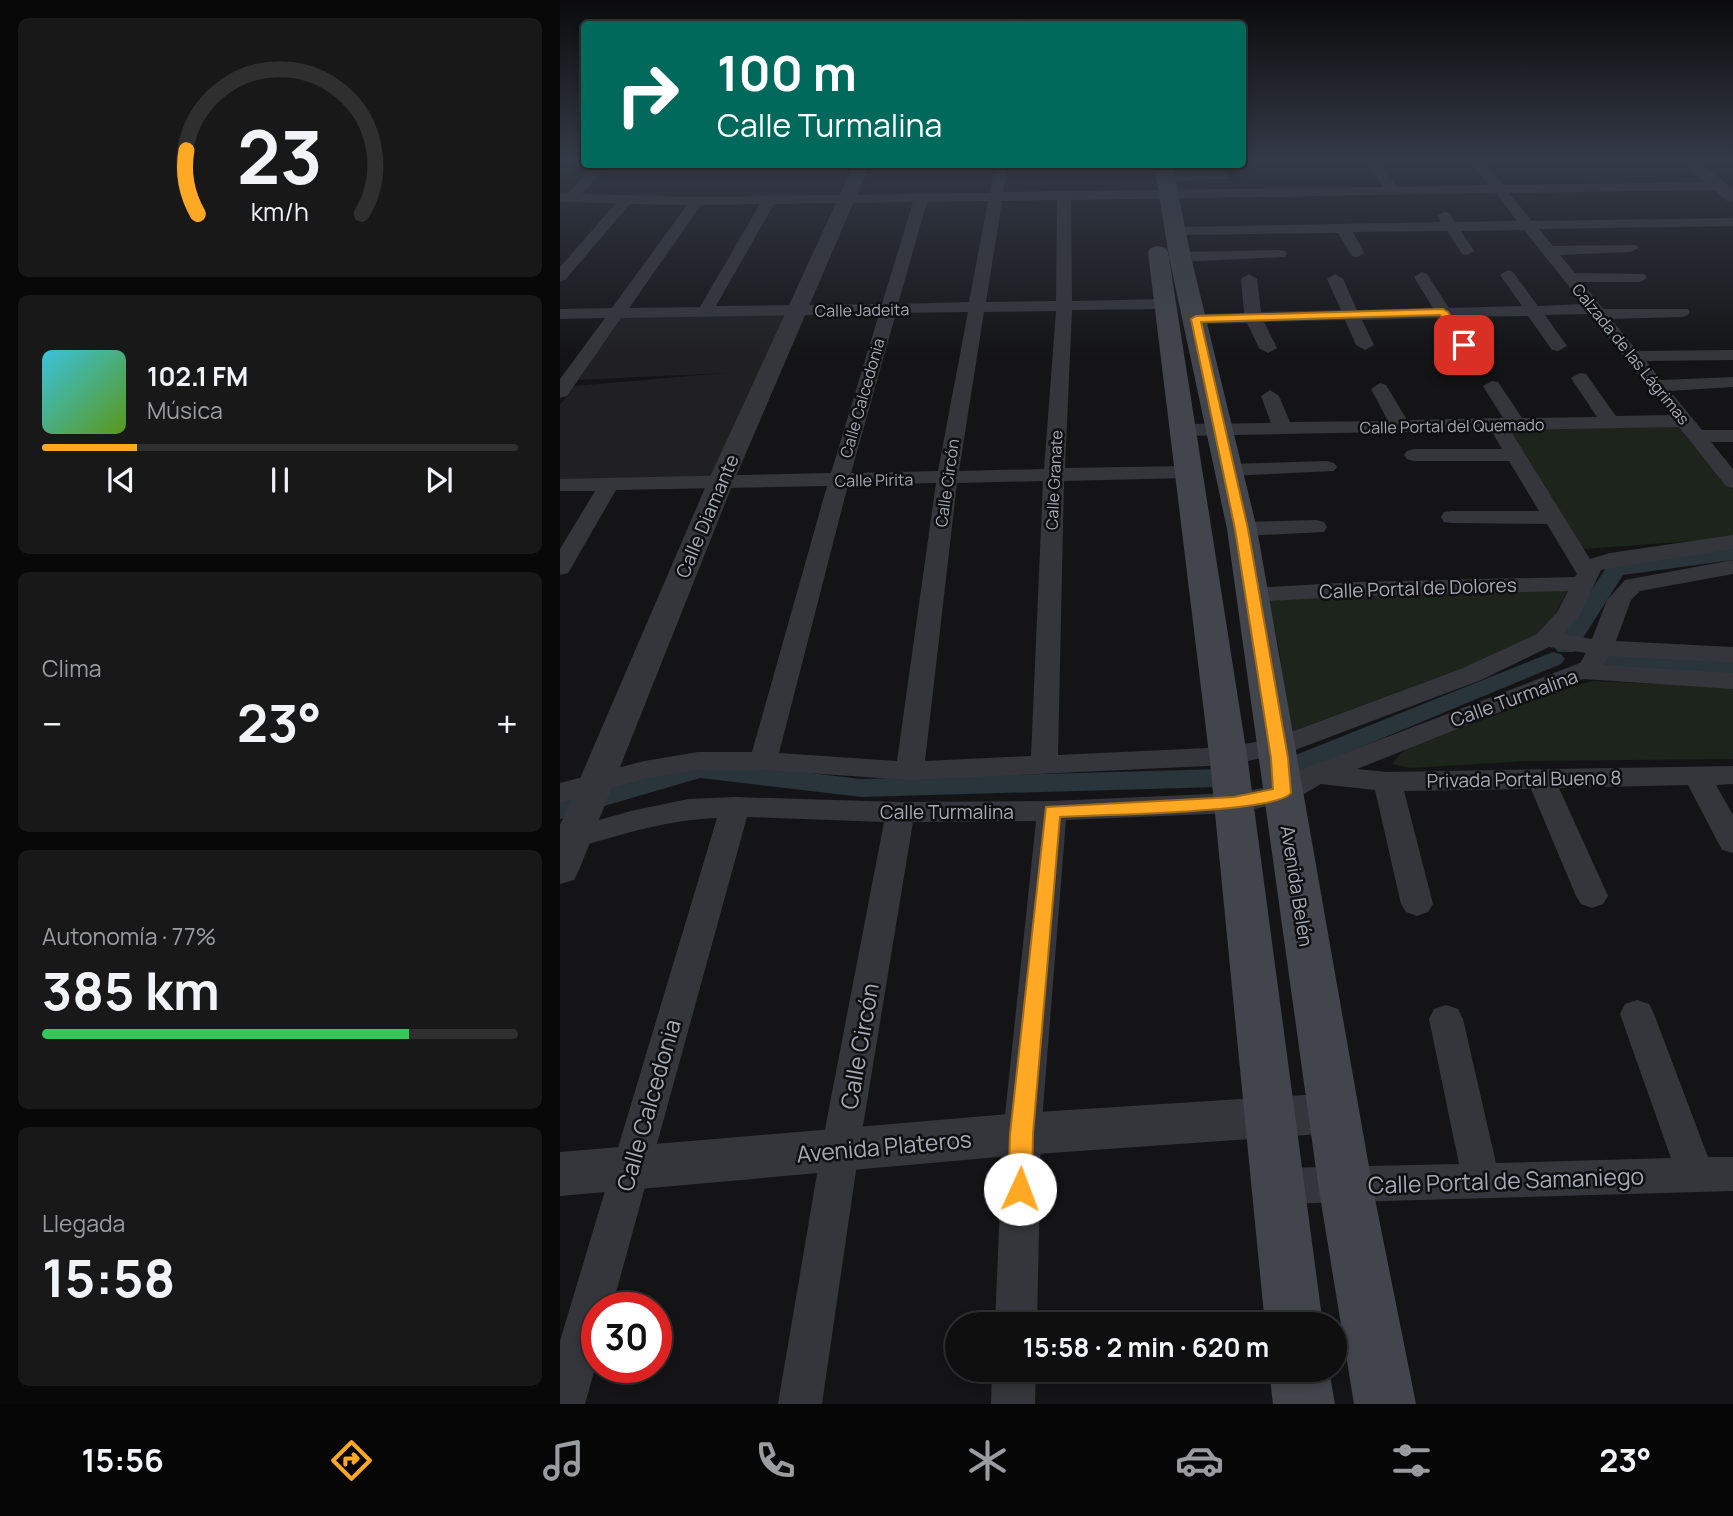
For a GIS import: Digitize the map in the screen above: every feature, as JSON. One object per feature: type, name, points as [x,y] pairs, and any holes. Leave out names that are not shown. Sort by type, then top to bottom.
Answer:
[{"type":"main road","points":[[1161,226],[1165,304],[1234,803],[1268,1117],[1279,1186],[1293,1312]]},
{"type":"main road","name":"Avenida Belén","points":[[1172,226],[1196,319],[1242,529],[1277,747],[1299,784],[1335,1113],[1345,1184],[1385,1404]]},
{"type":"main road","points":[[1301,1382],[1304,1404]]},
{"type":"street","points":[[560,277],[599,226]]},
{"type":"street","points":[[560,392],[618,313],[674,226]]},
{"type":"street","points":[[705,312],[757,226]]},
{"type":"street","name":"Calle Diamante","points":[[574,822],[835,226]]},
{"type":"street","name":"Calle Calcedonia","points":[[763,761],[887,310],[904,226]]},
{"type":"street","name":"Calle Circón","points":[[910,771],[947,479],[990,226]]},
{"type":"street","name":"Calle Granate","points":[[1044,765],[1054,475],[1064,306],[1064,226]]},
{"type":"street","points":[[1243,226],[1244,230]]},
{"type":"street","points":[[1450,226],[1467,251]]},
{"type":"street","points":[[1177,244],[1244,230],[1487,226]]},
{"type":"street","name":"Calzada de las Lágrimas","points":[[1528,226],[1733,482]]},
{"type":"street","points":[[1695,226],[1708,236]]},
{"type":"street","points":[[1343,228],[1357,253]]},
{"type":"street","points":[[1177,244],[1280,254]]},
{"type":"street","points":[[1549,251],[1631,248]]},
{"type":"street","points":[[1508,275],[1559,346]]},
{"type":"street","points":[[1422,277],[1464,345]]},
{"type":"street","points":[[1570,278],[1639,277]]},
{"type":"street","points":[[1249,279],[1252,317],[1268,348]]},
{"type":"street","points":[[1335,279],[1365,345]]},
{"type":"street","name":"Calle Jadeita","points":[[560,314],[1165,304]]},
{"type":"street","points":[[1196,319],[1535,310],[1682,312]]},
{"type":"street","points":[[1632,356],[1733,355]]},
{"type":"street","points":[[1580,378],[1611,423]]},
{"type":"street","points":[[1656,386],[1733,382]]},
{"type":"street","points":[[1492,386],[1508,426],[1515,455],[1586,579]]},
{"type":"street","points":[[1380,389],[1401,428]]},
{"type":"street","points":[[1270,396],[1283,429]]},
{"type":"street","name":"Calle Portal del Quemado","points":[[1182,430],[1611,423],[1690,429],[1733,436]]},
{"type":"street","points":[[1414,455],[1515,455]]},
{"type":"street","points":[[1229,470],[1327,467]]},
{"type":"street","name":"Calle Pirita","points":[[560,485],[1188,472]]},
{"type":"street","points":[[560,568],[609,484]]},
{"type":"street","points":[[1452,517],[1554,519]]},
{"type":"street","points":[[1242,529],[1317,527]]},
{"type":"street","points":[[1546,639],[1568,615],[1592,566],[1610,560],[1733,542]]},
{"type":"street","points":[[1580,671],[1589,665],[1601,648],[1623,591],[1633,585],[1733,567]]},
{"type":"street","name":"Calle Portal de Dolores","points":[[1252,595],[1586,579]]},
{"type":"street","name":"Calle Turmalina","points":[[574,822],[644,770],[698,761],[763,761],[910,771],[1228,756],[1277,747],[1472,674],[1546,639],[1601,648],[1733,654]]},
{"type":"street","name":"Calle Turmalina","points":[[574,822],[631,821],[688,809],[735,807],[900,812],[1052,811],[1234,803],[1299,784],[1580,671],[1733,681]]},
{"type":"street","name":"Privada Portal Bueno 8","points":[[1299,784],[1733,775]]},
{"type":"street","points":[[1697,776],[1733,842]]},
{"type":"street","points":[[1541,779],[1591,896]]},
{"type":"street","points":[[1387,782],[1417,905]]},
{"type":"street","name":"Calle Calcedonia","points":[[563,1404],[735,807]]},
{"type":"street","points":[[1016,1312],[1022,1134],[1052,811]]},
{"type":"street","name":"Calle Circón","points":[[800,1404],[900,812]]},
{"type":"street","points":[[1637,1014],[1696,1175]]},
{"type":"street","points":[[1446,1019],[1481,1180]]},
{"type":"street","name":"Avenida Plateros","points":[[560,1174],[1022,1134],[1335,1113]]},
{"type":"street","name":"Calle Portal de Samaniego","points":[[1279,1186],[1733,1174]]},
{"type":"street","points":[[1013,1404],[1014,1382]]},
{"type":"shaded area","points":[[785,314],[710,477],[560,480],[560,405],[574,386],[725,373],[578,380],[621,315]]},
{"type":"shaded area","points":[[1679,422],[1733,490],[1733,538],[1583,549],[1503,424]]},
{"type":"shaded area","points":[[1569,588],[1541,639],[1290,732],[1285,714],[1280,653],[1268,599]]},
{"type":"shaded area","points":[[1593,681],[1733,687],[1733,759],[1527,761],[1410,768],[1392,764],[1401,753],[1413,746],[1570,687]]},
{"type":"waterway","points":[[1566,647],[1616,570],[1733,554]]},
{"type":"waterway","points":[[1287,768],[1553,659]]},
{"type":"waterway","points":[[1600,661],[1733,668]]},
{"type":"waterway","points":[[560,810],[700,769],[861,788],[1219,778]]},
{"type":"route","points":[[1020,1189],[1022,1134],[1052,811],[1234,803],[1282,793],[1279,758],[1242,529],[1196,319],[1443,312],[1464,345]]}]
